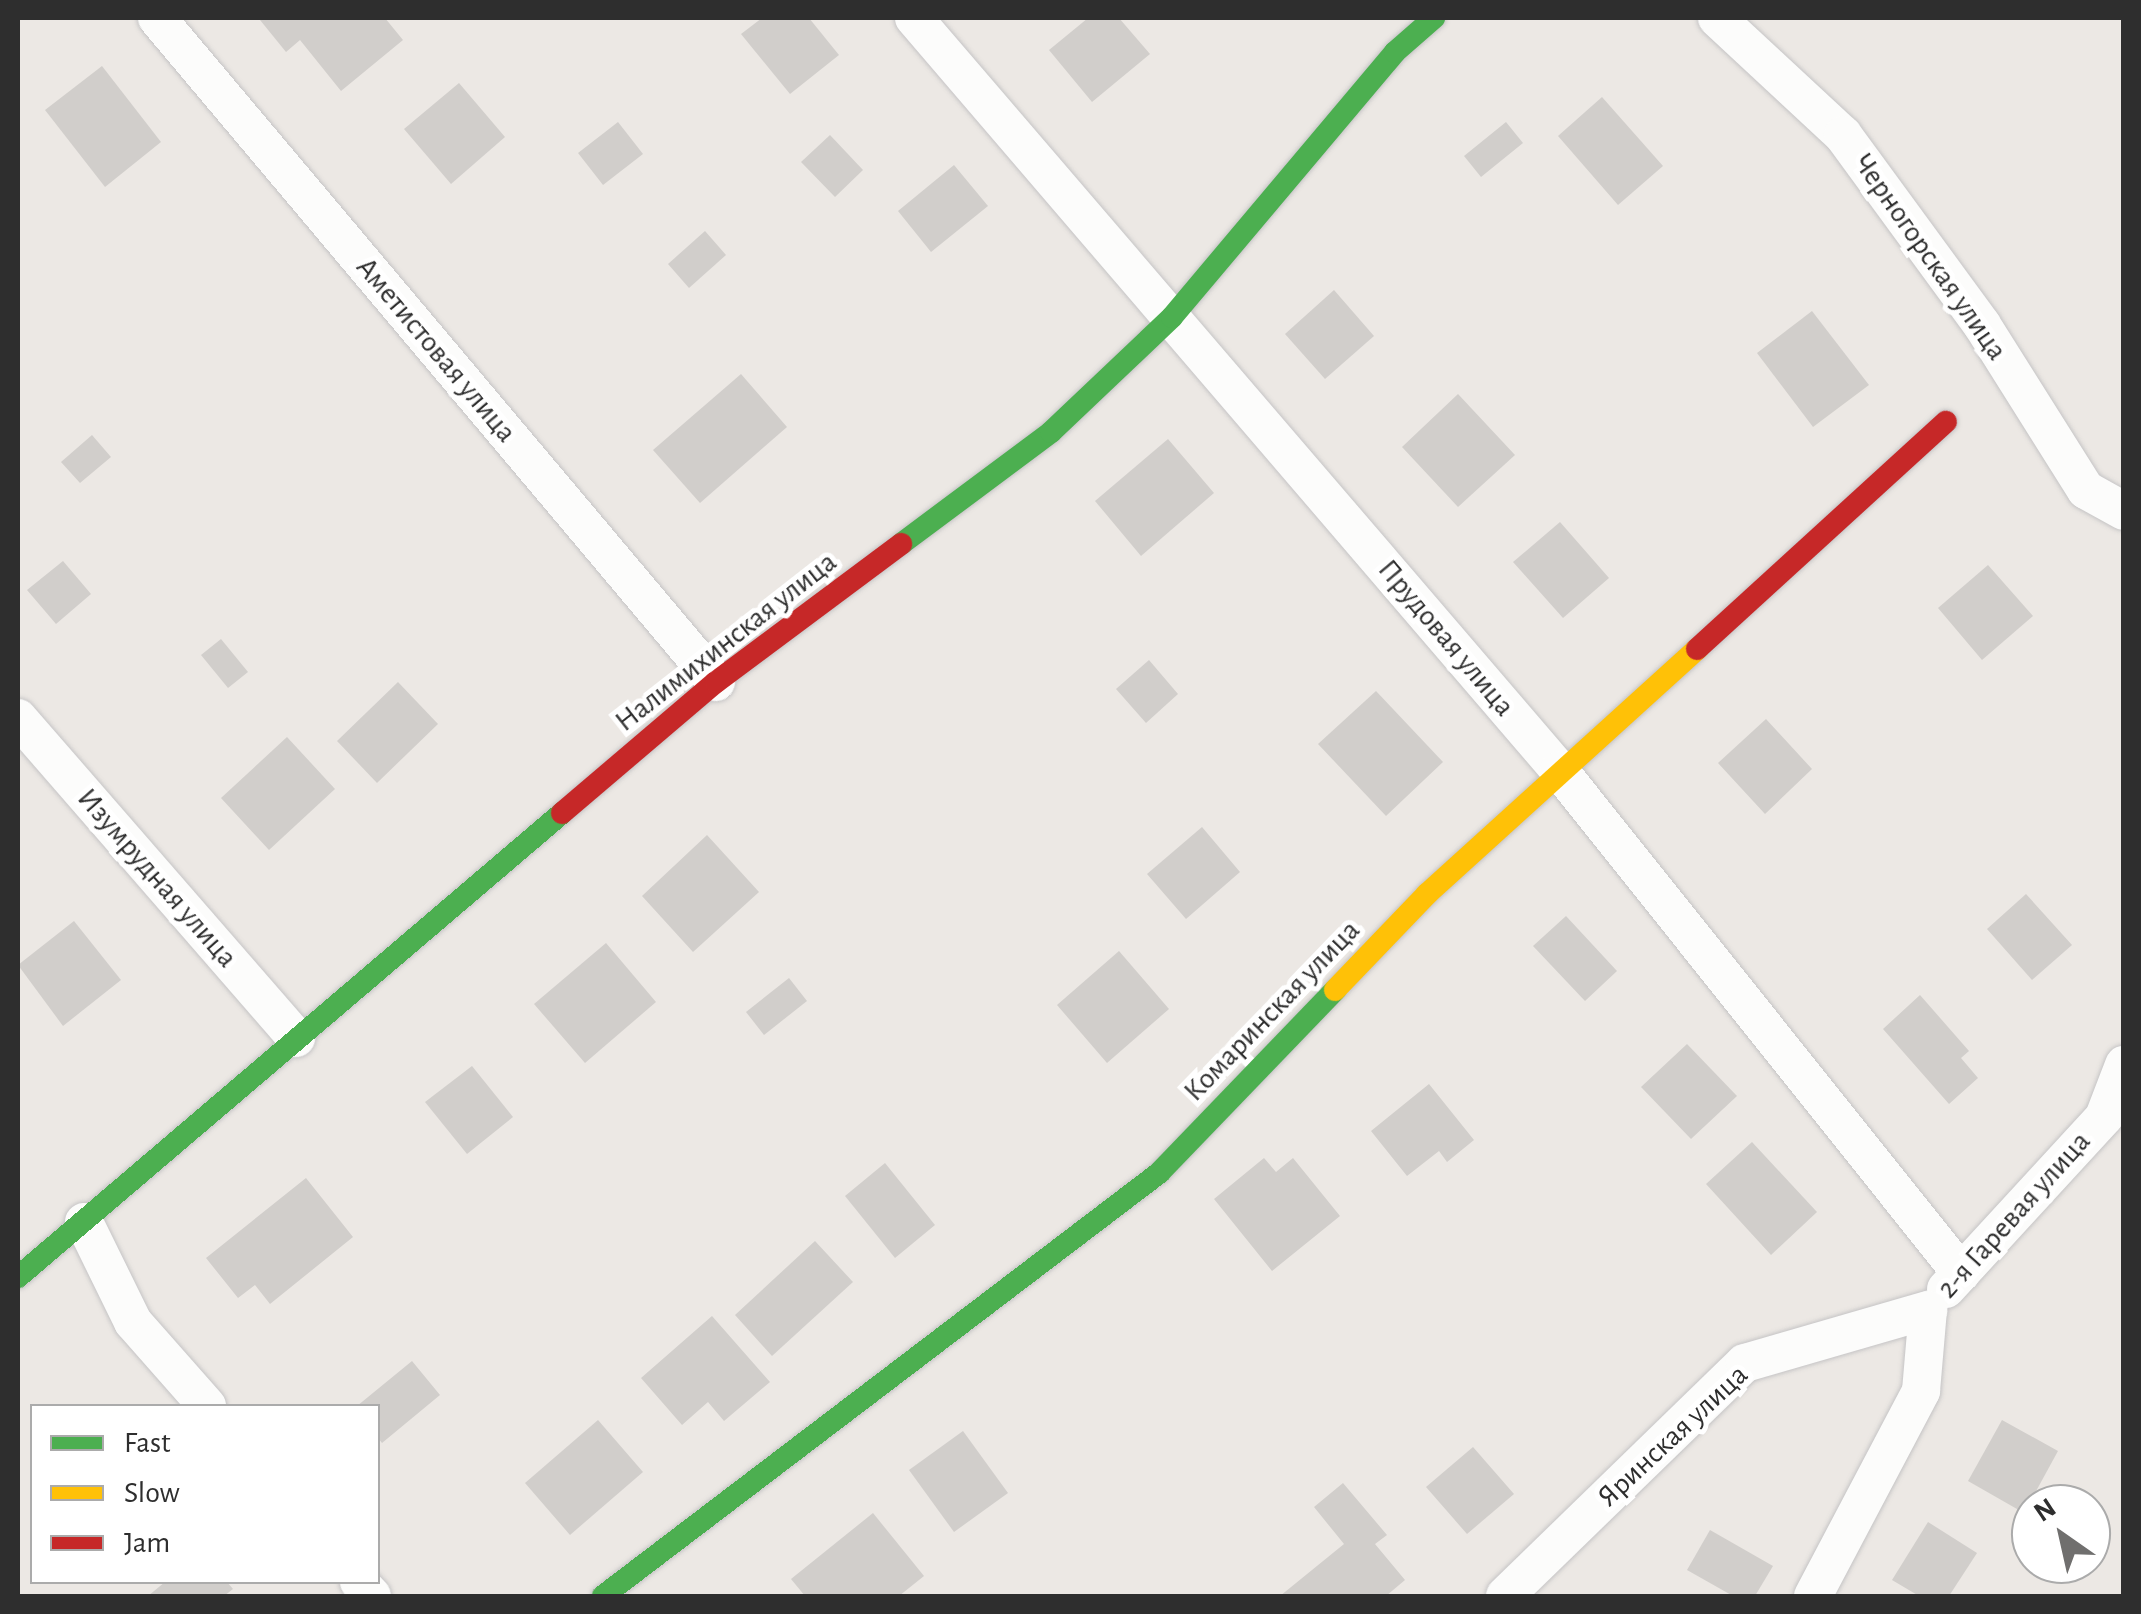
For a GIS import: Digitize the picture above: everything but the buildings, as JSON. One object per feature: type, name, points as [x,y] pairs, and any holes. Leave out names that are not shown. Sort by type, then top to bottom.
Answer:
[{"type":"street","name":"Аметистовая улица","points":[[157,18],[716,682]]},
{"type":"street","name":"Прудовая улица","points":[[914,18],[1558,770],[1962,1273]]},
{"type":"street","name":"Налимихинская улица","points":[[18,1278],[716,682],[1051,432],[1172,317],[1395,52],[1434,18]]},
{"type":"street","name":"Черногорская улица","points":[[1716,18],[1843,135],[1982,325],[2086,490],[2124,510]]},
{"type":"street","name":"Комаринская улица","points":[[603,1596],[1159,1172],[1427,894],[1558,770],[1946,422]]},
{"type":"street","name":"Изумрудная улица","points":[[18,718],[296,1038]]},
{"type":"street","name":"2-я Гаревая улица","points":[[1928,1310],[2104,1117],[2124,1065]]},
{"type":"street","points":[[84,1222],[133,1322],[204,1404]]},
{"type":"street","points":[[1812,1596],[1921,1391],[1928,1310]]},
{"type":"street","name":"Яринская улица","points":[[1505,1596],[1745,1363],[1928,1310]]},
{"type":"traffic: fast","points":[[901,544],[1051,432],[1172,317],[1395,52],[1434,18]]},
{"type":"traffic: fast","points":[[18,1277],[562,813]]},
{"type":"traffic: fast","points":[[603,1596],[1159,1173],[1335,990]]},
{"type":"traffic: slow","points":[[1335,990],[1427,894],[1697,649]]},
{"type":"traffic: jam","points":[[1697,649],[1946,422]]},
{"type":"traffic: jam","points":[[562,813],[716,682],[901,544]]}]
